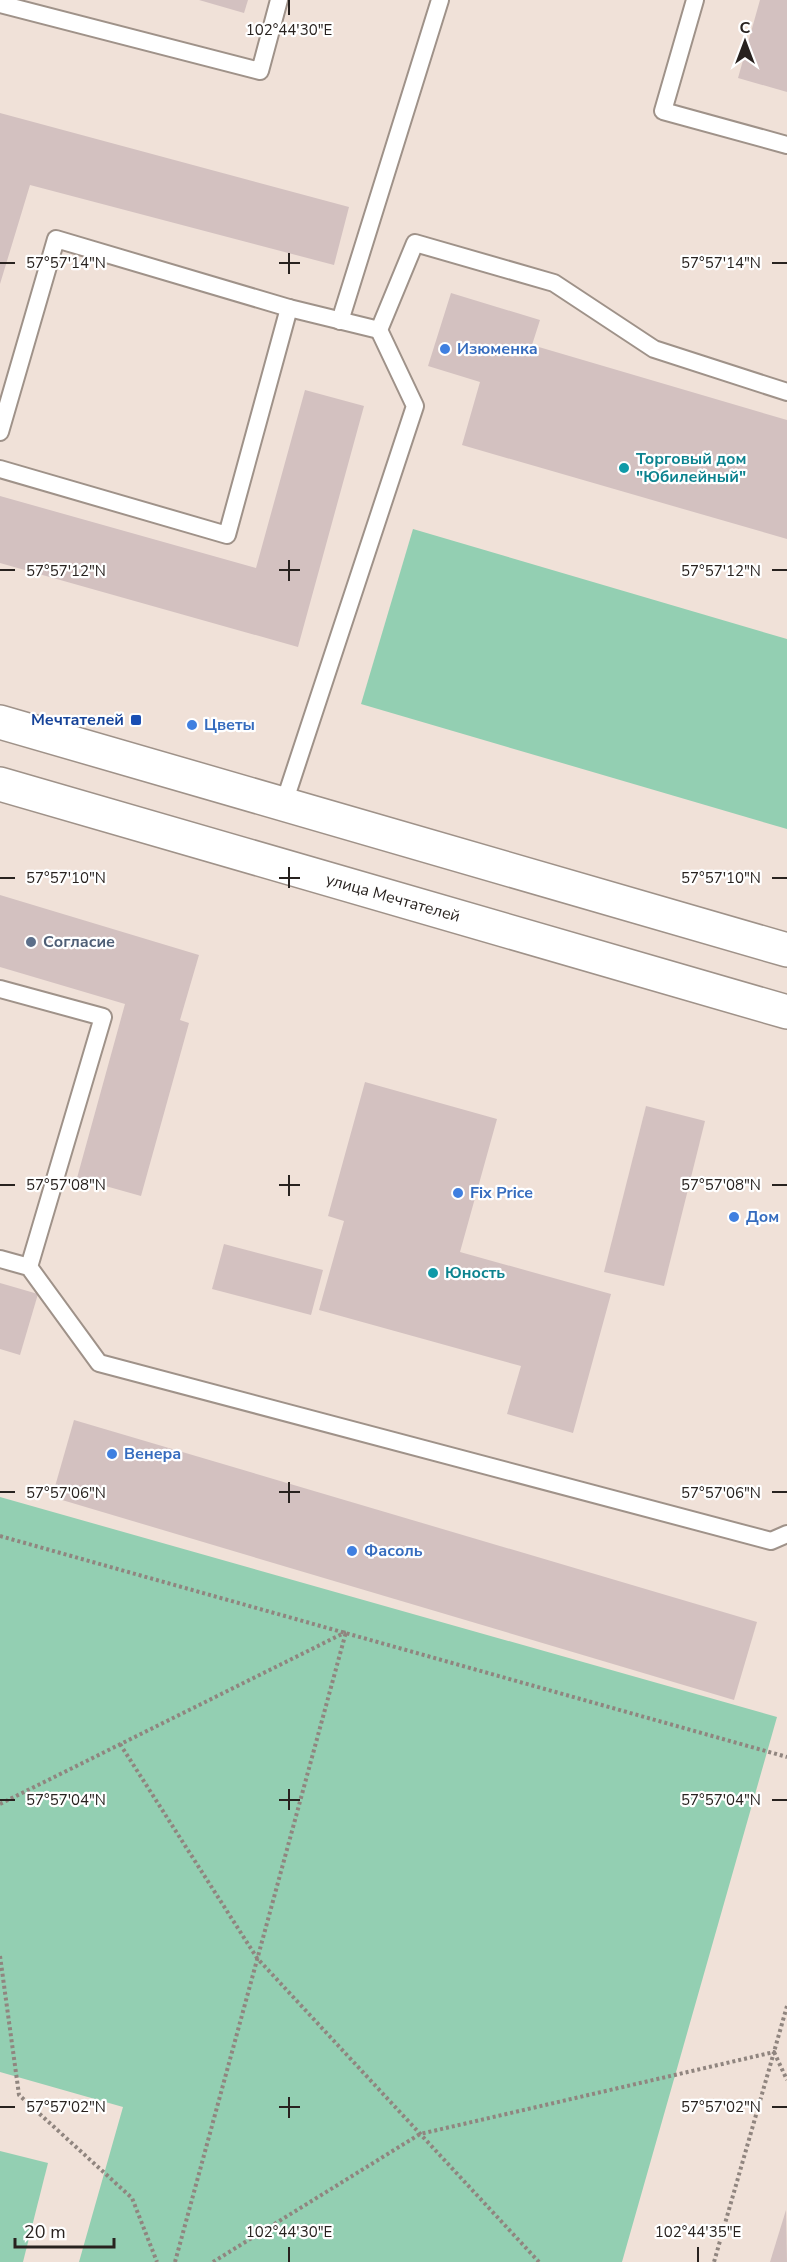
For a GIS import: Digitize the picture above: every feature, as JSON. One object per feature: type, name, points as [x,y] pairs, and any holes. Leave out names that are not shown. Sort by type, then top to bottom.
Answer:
[{"type":"street","points":[[0,722],[787,950]]},
{"type":"street","name":"улица Мечтателей","points":[[0,784],[787,1012]]},
{"type":"lane","points":[[0,4],[260,71],[279,0]]},
{"type":"lane","points":[[340,321],[440,0]]},
{"type":"lane","points":[[695,0],[663,111],[787,145]]},
{"type":"lane","points":[[0,432],[56,239],[290,308],[379,330]]},
{"type":"lane","points":[[284,803],[415,406],[379,330],[415,243],[554,284],[654,349],[787,392]]},
{"type":"lane","points":[[0,469],[226,535],[290,308]]},
{"type":"lane","points":[[0,989],[103,1017],[29,1267]]},
{"type":"lane","points":[[0,1259],[29,1267],[99,1363],[771,1541],[787,1534]]},
{"type":"path","points":[[0,1536],[787,1757]]},
{"type":"path","points":[[0,1804],[346,1632]]},
{"type":"path","points":[[175,2262],[346,1632]]},
{"type":"path","points":[[120,1744],[257,1958],[538,2262]]},
{"type":"path","points":[[0,1956],[19,2095],[132,2198],[157,2262]]},
{"type":"path","points":[[714,2262],[787,2006]]},
{"type":"path","points":[[213,2262],[420,2134],[774,2052]]},
{"type":"path","points":[[774,2052],[787,2080]]},
{"type":"green space","points":[[413,529],[787,639],[787,829],[361,704]]},
{"type":"green space","points":[[0,1497],[777,1717],[622,2262],[79,2262],[123,2107],[0,2072]]},
{"type":"green space","points":[[0,2151],[48,2163],[23,2262],[0,2262]]},
{"type":"building","points":[[199,0],[248,0],[244,13]]},
{"type":"building","points":[[760,0],[787,0],[787,92],[738,78]]},
{"type":"building","points":[[0,113],[349,207],[334,265],[30,185],[0,284]]},
{"type":"building","points":[[451,293],[540,320],[532,345],[787,420],[787,539],[462,445],[480,382],[428,366]]},
{"type":"building","points":[[305,390],[364,406],[298,647],[0,563],[0,496],[256,568]]},
{"type":"building","points":[[0,895],[199,955],[180,1020],[189,1023],[141,1196],[77,1178],[125,1004],[0,967]]},
{"type":"building","name":"Юность","points":[[365,1082],[497,1119],[460,1252],[611,1294],[573,1433],[507,1414],[521,1366],[319,1310],[344,1221],[328,1216]]},
{"type":"building","points":[[646,1106],[705,1121],[664,1286],[604,1272]]},
{"type":"building","points":[[224,1244],[323,1270],[311,1315],[212,1289]]},
{"type":"building","points":[[0,1283],[38,1294],[20,1355],[0,1349]]},
{"type":"building","points":[[74,1420],[757,1622],[734,1700],[52,1497]]},
{"type":"building","points":[[786,2210],[787,2262],[770,2262]]},
{"type":"place","name":"Изюменка","points":[[445,349]]},
{"type":"place","name":"Торговый дом \"Юбилейный\"","points":[[624,468]]},
{"type":"place","name":"Мечтателей","points":[[136,720]]},
{"type":"place","name":"Цветы","points":[[192,725]]},
{"type":"place","name":"Согласие","points":[[31,942]]},
{"type":"place","name":"Fix Price","points":[[458,1193]]},
{"type":"place","name":"Дом","points":[[734,1217]]},
{"type":"place","name":"Юность","points":[[433,1273]]},
{"type":"place","name":"Венера","points":[[112,1454]]},
{"type":"place","name":"Фасоль","points":[[352,1551]]}]
